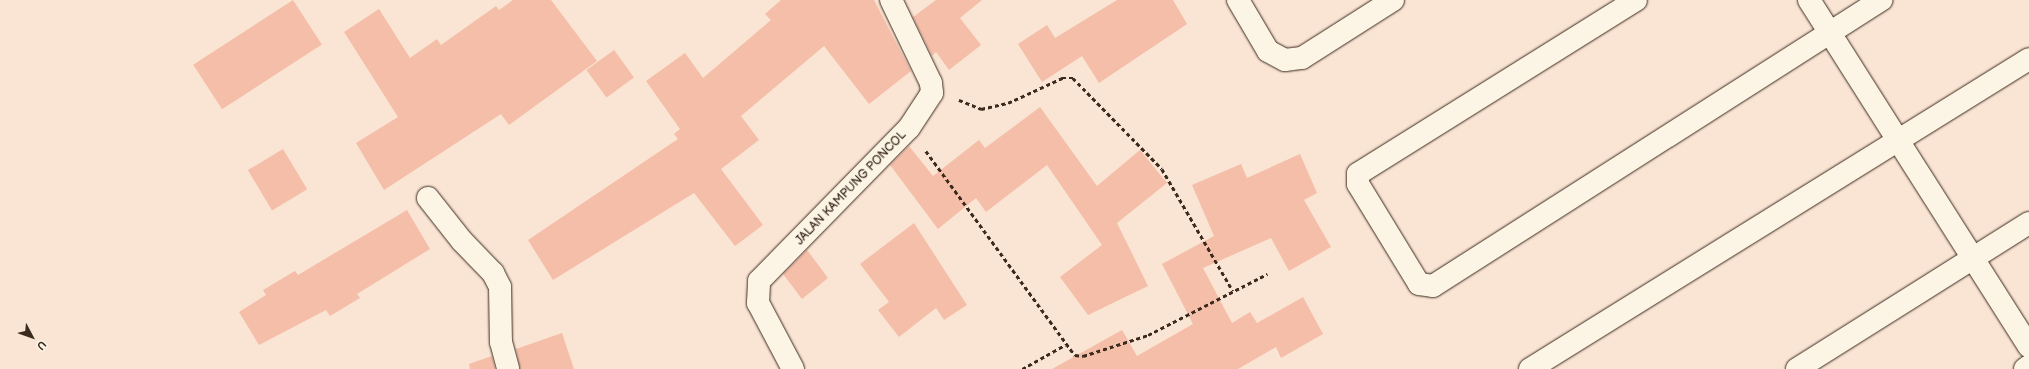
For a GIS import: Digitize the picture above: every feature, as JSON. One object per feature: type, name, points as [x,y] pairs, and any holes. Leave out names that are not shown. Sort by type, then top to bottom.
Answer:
[{"type":"street","points":[[891,0],[931,82]]},
{"type":"street","points":[[1238,0],[1268,51],[1284,60],[1302,58],[1393,0]]},
{"type":"street","points":[[1636,0],[1358,174],[1358,184],[1419,284],[1432,286],[1881,0]]},
{"type":"street","points":[[1809,0],[2029,346]]},
{"type":"street","points":[[1530,369],[2029,59]]},
{"type":"street","name":"JALAN KAMPUNG PONCOL","points":[[793,369],[758,303],[759,281],[910,128],[930,100],[931,82]]},
{"type":"street","points":[[428,198],[462,241],[493,273],[500,287],[502,342],[508,369]]},
{"type":"street","points":[[1797,369],[2029,223]]},
{"type":"street","points":[[2025,369],[2029,366]]},
{"type":"path","points":[[931,82],[963,103],[981,109],[1008,103],[1062,78],[1073,78],[1162,169],[1233,291]]},
{"type":"path","points":[[910,128],[1065,345],[1076,355],[1083,356],[1148,335],[1267,274]]},
{"type":"path","points":[[1022,369],[1065,345]]},
{"type":"building","points":[[293,0],[322,44],[222,109],[193,65]]},
{"type":"building","points":[[513,0],[551,0],[597,61],[509,125],[501,114],[384,190],[356,143],[398,117],[344,32],[379,9],[410,58],[437,39],[441,45],[496,6],[499,10]]},
{"type":"building","points":[[781,0],[874,0],[911,71],[869,104],[824,46],[741,116],[759,140],[721,169],[763,225],[735,246],[694,193],[553,280],[528,240],[678,139],[674,134],[680,129],[646,81],[685,53],[703,78],[771,20],[765,14]]},
{"type":"building","points":[[936,0],[982,0],[960,18],[981,45],[949,70],[936,52],[932,56],[913,17]]},
{"type":"building","points":[[1117,0],[1173,0],[1187,24],[1099,83],[1082,56],[1042,82],[1018,44],[1047,25],[1055,38]]},
{"type":"building","points":[[614,50],[634,78],[606,97],[586,70]]},
{"type":"building","points":[[1040,107],[1097,186],[1140,150],[1167,183],[1117,223],[1148,286],[1088,315],[1060,277],[1102,245],[1047,165],[986,212],[976,198],[938,229],[890,165],[909,146],[933,176],[979,140],[985,148]]},
{"type":"building","points":[[283,149],[307,189],[272,210],[248,170]]},
{"type":"building","points":[[1300,154],[1317,193],[1304,200],[1331,247],[1289,271],[1271,238],[1203,268],[1232,323],[1250,312],[1257,323],[1303,297],[1323,334],[1281,358],[1276,347],[1238,369],[1052,369],[1122,330],[1137,356],[1193,324],[1162,264],[1214,236],[1192,185],[1241,164],[1247,178]]},
{"type":"building","points":[[407,210],[430,249],[357,294],[360,298],[330,316],[326,310],[259,345],[239,312],[266,295],[263,290],[295,271],[298,275]]},
{"type":"building","points":[[914,223],[967,305],[944,320],[936,308],[899,337],[878,310],[889,302],[860,264]]},
{"type":"building","points":[[807,250],[828,278],[802,299],[783,274]]},
{"type":"building","points":[[562,333],[574,369],[520,369],[516,349]]},
{"type":"building","points":[[492,356],[495,369],[470,369],[469,364]]}]
